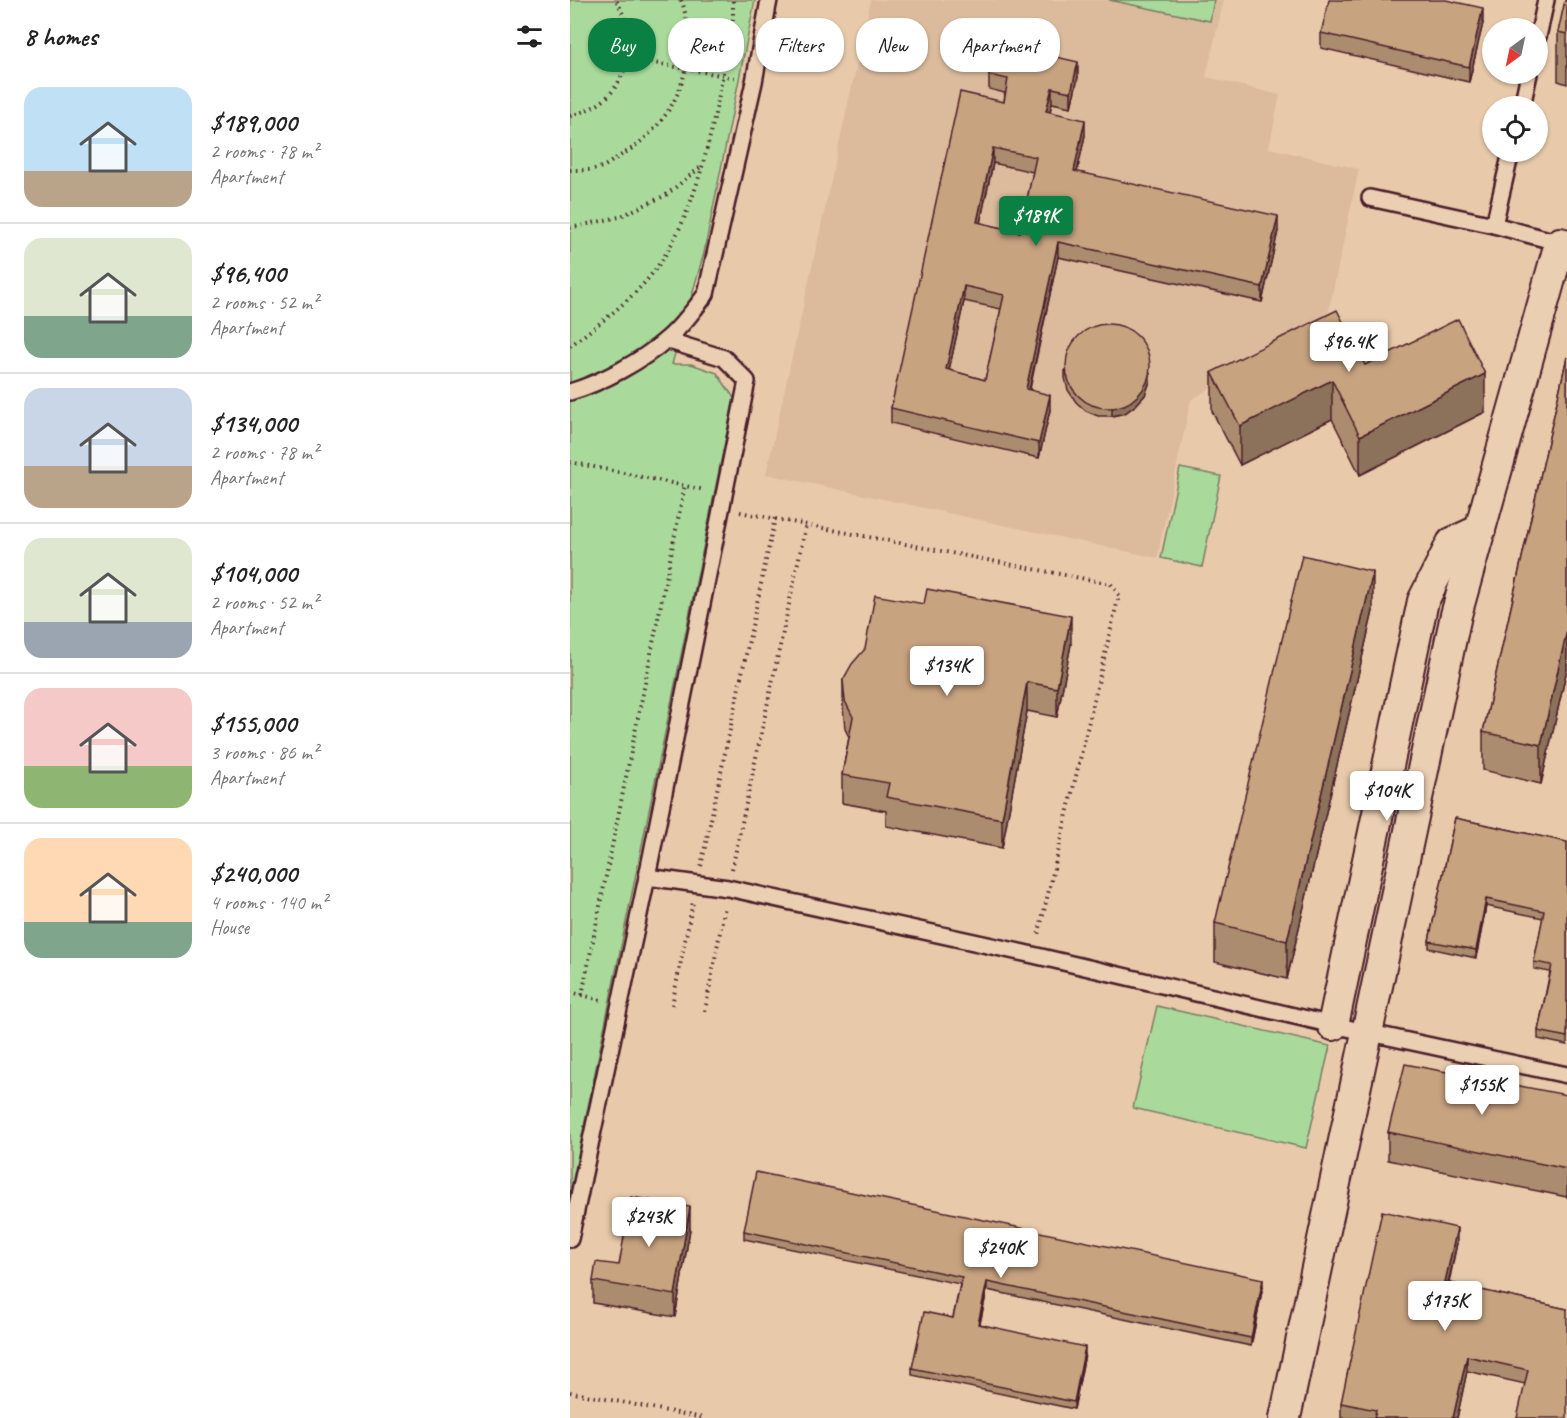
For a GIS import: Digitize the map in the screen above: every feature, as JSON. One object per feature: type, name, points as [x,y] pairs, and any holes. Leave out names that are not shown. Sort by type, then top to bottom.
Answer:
[{"type":"street","points":[[1285,1418],[1456,615],[1564,244]]},
{"type":"street","points":[[1333,1025],[1423,601],[1452,543],[1480,530]]},
{"type":"lane","points":[[570,392],[584,388],[631,364],[666,340],[688,319],[706,294],[754,82],[769,0]]},
{"type":"lane","points":[[1542,18],[1546,0]]},
{"type":"lane","points":[[1494,225],[1509,162]]},
{"type":"lane","points":[[1370,198],[1494,225],[1564,244]]},
{"type":"lane","points":[[570,1239],[647,877],[747,381],[724,358],[666,340]]},
{"type":"lane","points":[[647,877],[728,888],[1033,955],[1333,1025],[1567,1075]]},
{"type":"path","points":[[616,0],[625,18]]},
{"type":"path","points":[[681,0],[686,18]]},
{"type":"path","points":[[570,346],[610,315],[647,280],[675,239],[690,206],[702,166],[733,20],[733,0]]},
{"type":"path","points":[[570,116],[587,110],[604,99],[617,84],[622,72]]},
{"type":"path","points":[[570,170],[598,168],[634,149],[660,123],[681,89],[685,72]]},
{"type":"path","points":[[701,72],[754,82]]},
{"type":"path","points":[[570,228],[619,217],[666,195],[702,166]]},
{"type":"path","points":[[570,462],[685,485],[722,501],[806,525],[1111,584],[1119,594],[1033,955]]},
{"type":"path","points":[[582,995],[685,485]]},
{"type":"path","points":[[672,1005],[775,518]]},
{"type":"path","points":[[705,1011],[728,888],[806,525]]},
{"type":"path","points":[[570,992],[619,1004]]},
{"type":"path","points":[[570,1392],[704,1418]]},
{"type":"shaded area","points":[[871,0],[1224,0],[1206,77],[1280,95],[1269,148],[1359,169],[1327,319],[1191,400],[1157,558],[766,474],[856,68],[856,72],[928,72],[928,18],[867,18]]},
{"type":"green space","points":[[570,0],[755,0],[744,55],[744,18],[668,18],[668,72],[740,72],[704,253],[672,364],[691,364],[717,373],[734,398],[570,1194]]},
{"type":"green space","points":[[1109,0],[1214,0],[1210,21]]},
{"type":"green space","points":[[1180,468],[1221,476],[1202,567],[1161,558]]},
{"type":"green space","points":[[1157,1006],[1330,1046],[1306,1148],[1133,1108]]},
{"type":"building","points":[[1329,0],[1446,0],[1483,8],[1469,67],[1321,33]]},
{"type":"building","points":[[1565,0],[1567,0],[1567,34],[1558,32]]},
{"type":"building","points":[[1060,58],[1078,62],[1071,92],[1052,88],[1046,111],[1085,120],[1074,171],[1278,216],[1262,287],[1058,242],[1026,389],[1050,395],[1039,443],[891,408],[960,92],[1004,102],[1008,79],[989,75],[990,72],[1060,72]],"holes":[[[993,148],[1036,157],[1020,232],[977,222]],[[964,286],[1004,295],[985,380],[946,369]]]},
{"type":"building","points":[[1337,310],[1365,365],[1458,319],[1485,374],[1360,436],[1332,380],[1240,426],[1212,372]]},
{"type":"building","points":[[1108,324],[1124,327],[1138,336],[1147,350],[1150,366],[1147,382],[1138,396],[1124,405],[1108,408],[1092,405],[1078,396],[1069,382],[1066,366],[1069,350],[1078,336],[1092,327]]},
{"type":"building","points":[[1567,357],[1567,630],[1541,745],[1483,732]]},
{"type":"building","points":[[1302,555],[1373,572],[1287,941],[1215,923]]},
{"type":"building","points":[[927,589],[1071,616],[1057,688],[1027,682],[1002,819],[886,797],[889,783],[842,775],[853,717],[845,701],[843,680],[852,664],[865,649],[875,595],[924,604]]},
{"type":"building","points":[[1455,818],[1567,842],[1567,1037],[1538,1031],[1552,965],[1534,962],[1544,911],[1486,899],[1476,950],[1429,941]]},
{"type":"building","points":[[1405,1064],[1567,1095],[1567,1169],[1388,1132]]},
{"type":"building","points":[[756,1172],[1263,1279],[1251,1338],[987,1282],[978,1324],[1085,1347],[1074,1402],[912,1368],[924,1312],[953,1318],[962,1277],[744,1231]]},
{"type":"building","points":[[631,1197],[690,1207],[675,1295],[593,1281],[596,1262],[619,1265]]},
{"type":"building","points":[[1382,1211],[1457,1228],[1445,1282],[1567,1309],[1567,1418],[1517,1418],[1528,1370],[1467,1356],[1453,1418],[1374,1418],[1376,1410],[1341,1403]]}]
